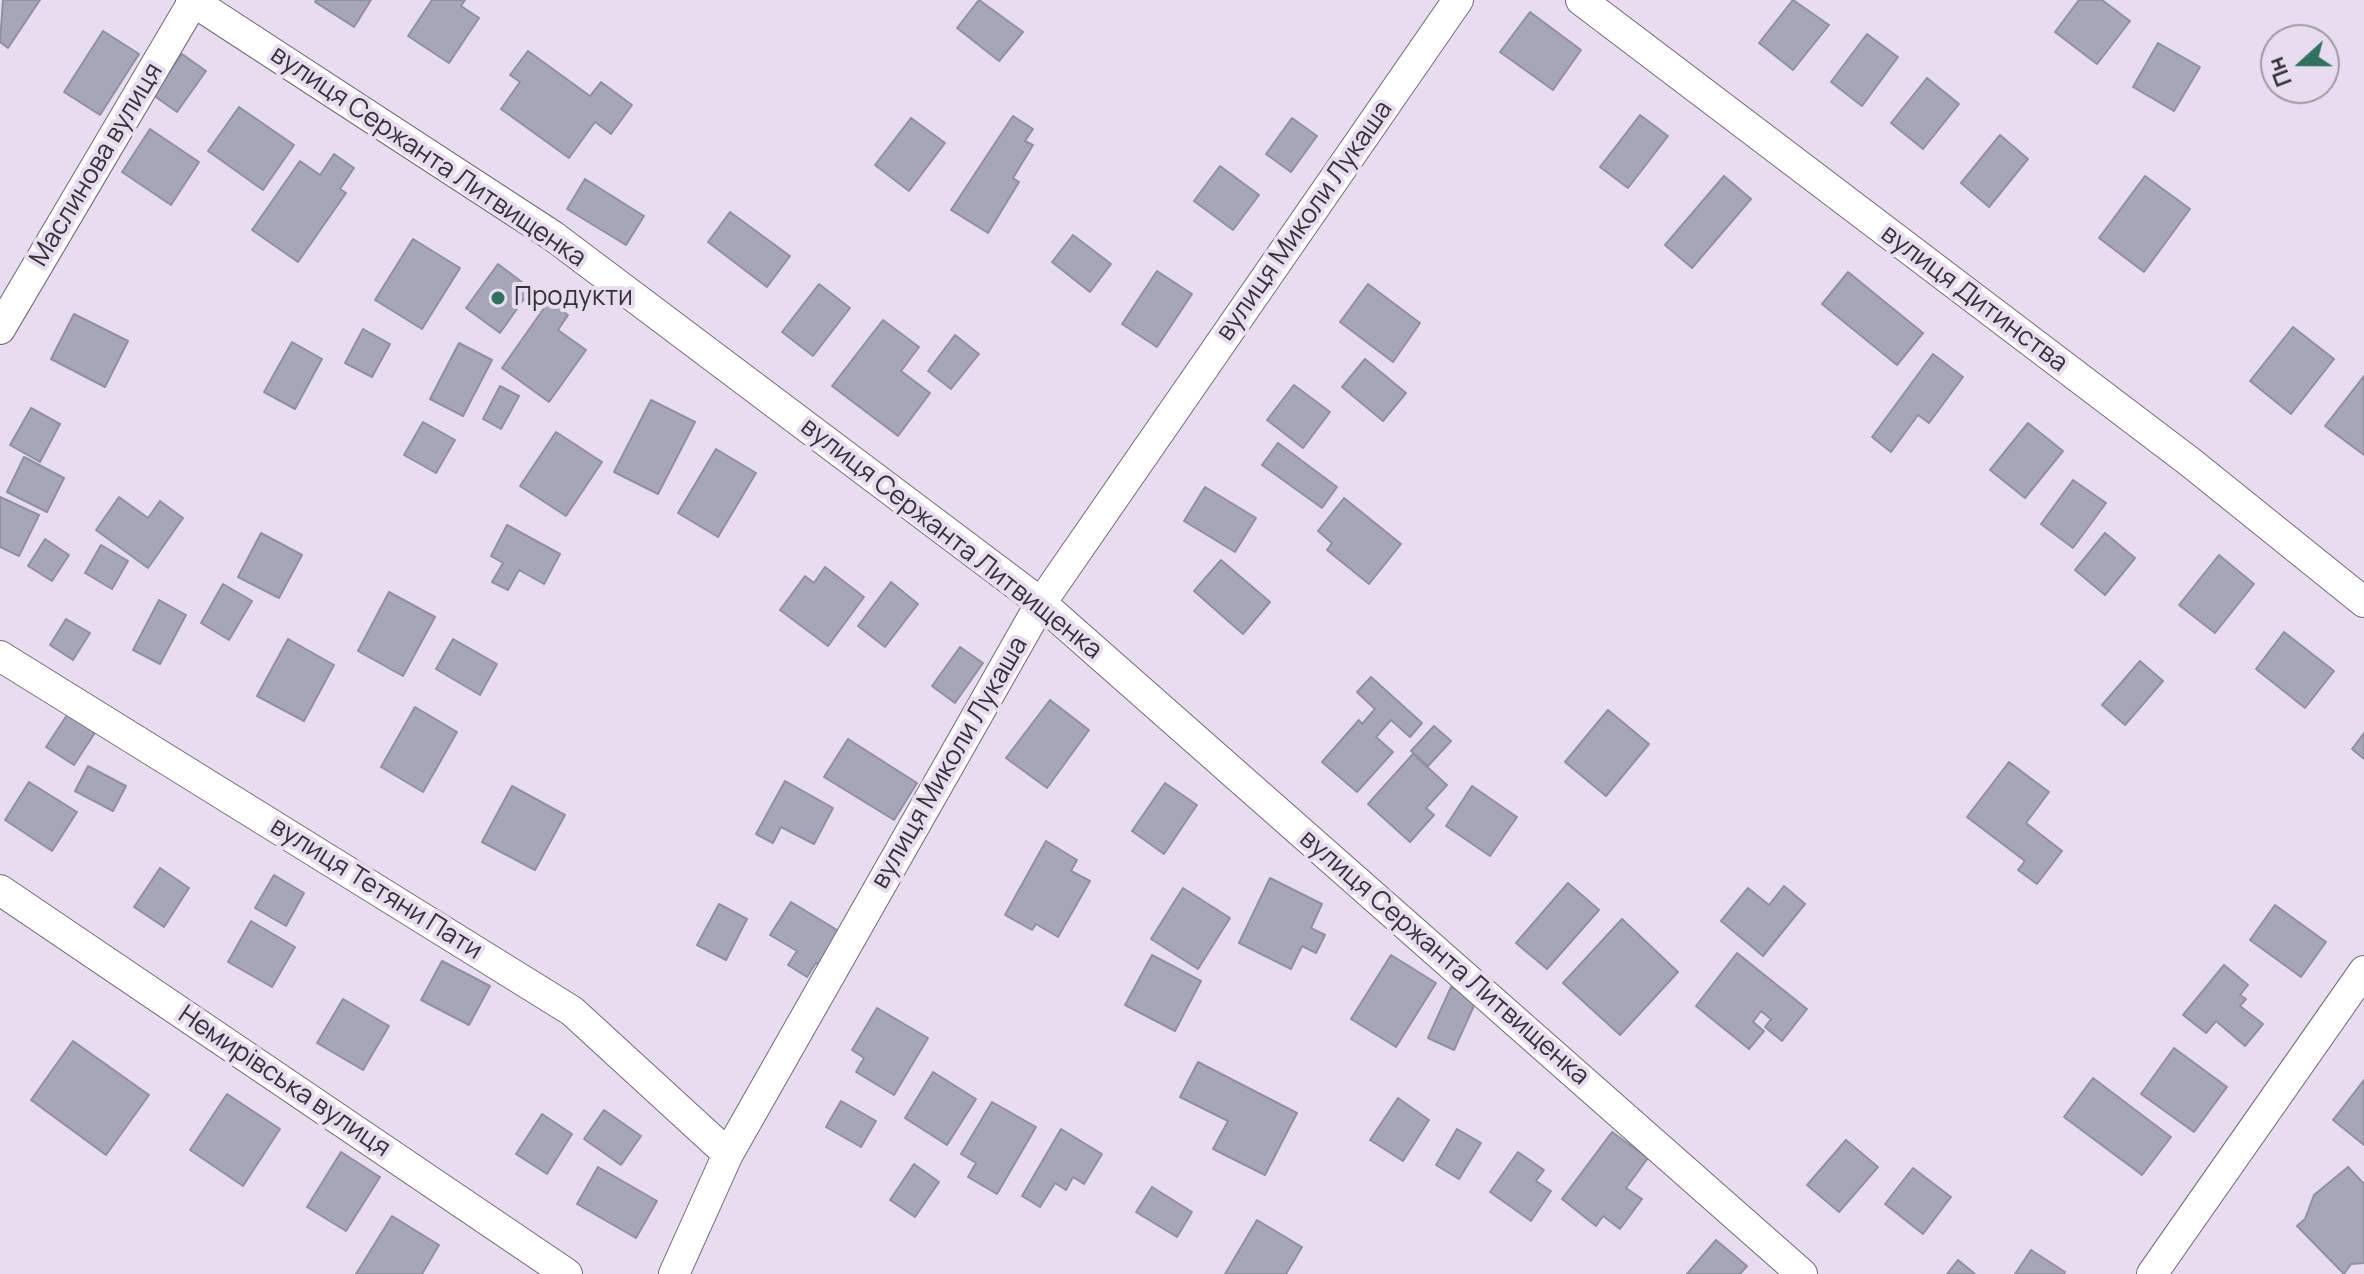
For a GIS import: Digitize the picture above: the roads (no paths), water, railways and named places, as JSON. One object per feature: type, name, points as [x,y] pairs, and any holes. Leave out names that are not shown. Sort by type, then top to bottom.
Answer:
[{"type":"street","name":"вулиця Миколи Лукаша","points":[[674,1274],[728,1154],[1041,603],[1458,0]]},
{"type":"street","name":"вулиця Дитинства","points":[[1581,0],[2190,462],[2364,602]]},
{"type":"street","name":"вулиця Сержанта Литвищенка","points":[[192,1],[553,236],[1041,603],[1802,1274]]},
{"type":"street","name":"Маслинова вулиця","points":[[0,329],[192,1]]},
{"type":"street","name":"вулиця Тетяни Пати","points":[[0,656],[572,1011],[728,1154]]},
{"type":"street","name":"Немирівська вулиця","points":[[0,890],[567,1274]]},
{"type":"street","points":[[2152,1274],[2364,971]]},
{"type":"place","name":"Продукти","points":[[498,298]]}]
